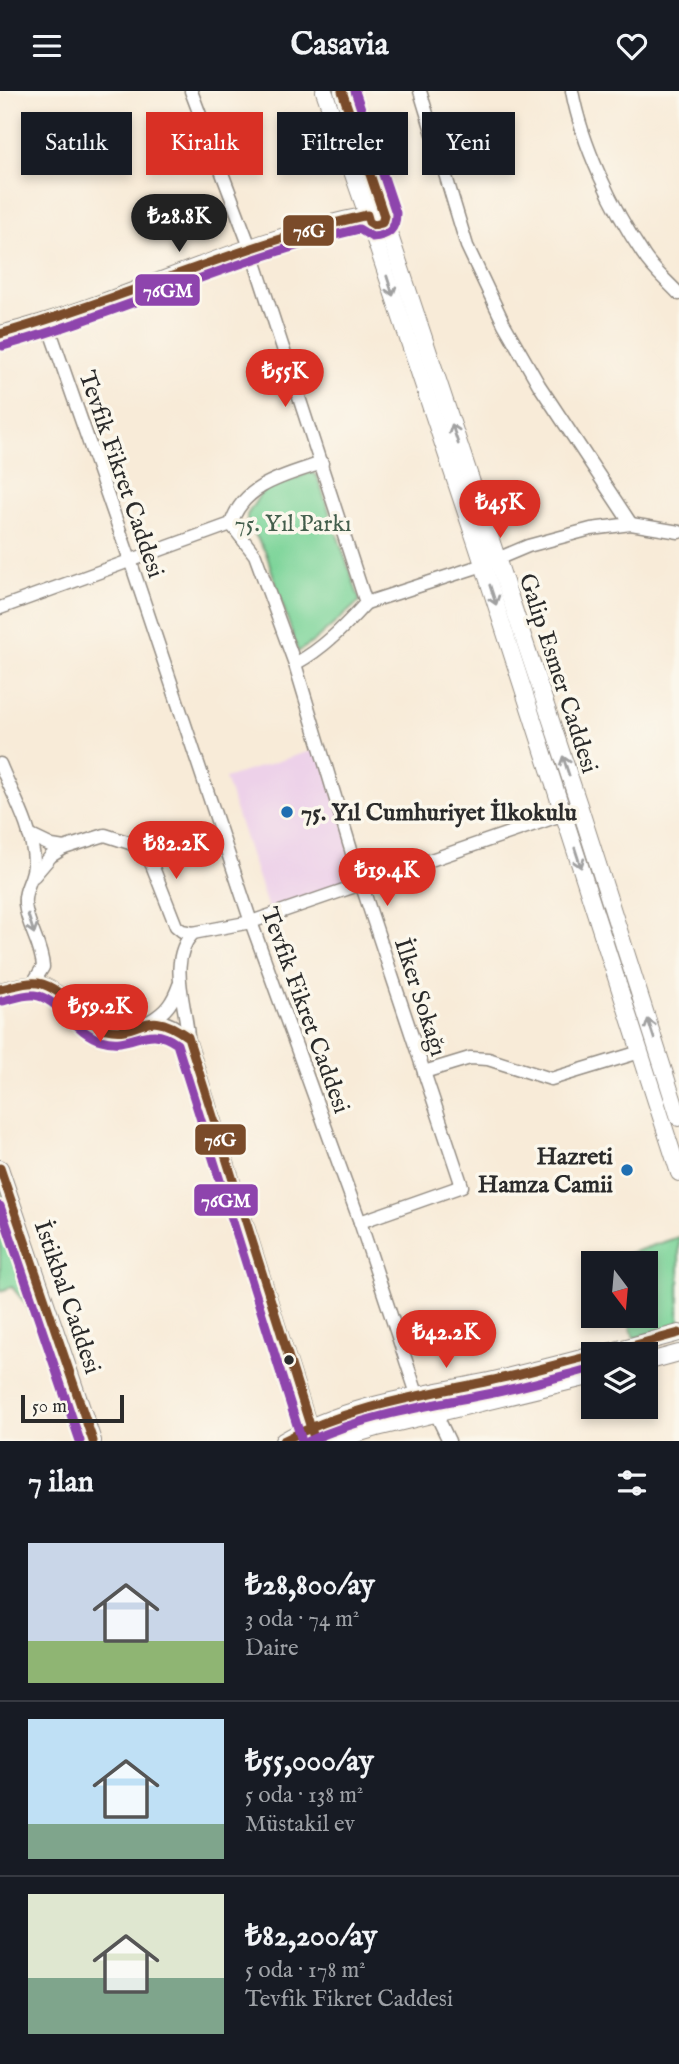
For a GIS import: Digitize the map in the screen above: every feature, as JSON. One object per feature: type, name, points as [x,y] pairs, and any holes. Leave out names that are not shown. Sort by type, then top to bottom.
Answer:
[{"type":"street","points":[[191,91],[250,247],[366,603]]},
{"type":"street","points":[[0,334],[47,322],[250,247],[373,213],[324,91]]},
{"type":"street","name":"Galip Esmer Caddesi","points":[[342,91],[373,213],[490,562],[580,808],[679,1118]]},
{"type":"street","points":[[420,91],[467,246],[504,324],[539,385],[631,524]]},
{"type":"street","points":[[572,91],[576,116],[607,191],[643,255],[679,294]]},
{"type":"street","name":"Tevfik Fikret Caddesi","points":[[47,322],[251,922],[359,1222],[417,1394]]},
{"type":"street","points":[[0,608],[231,524],[235,510],[256,489],[267,482],[322,463]]},
{"type":"street","name":"İlker Sokağı","points":[[231,524],[255,555],[295,664],[361,883],[462,1186],[359,1222]]},
{"type":"street","points":[[295,664],[318,652],[366,603],[490,562],[528,546],[591,529],[631,524],[679,532]]},
{"type":"street","points":[[490,562],[564,815],[679,1174]]},
{"type":"street","points":[[0,764],[29,835],[34,865],[25,894],[25,907],[55,991]]},
{"type":"street","points":[[176,926],[182,931],[193,933],[251,922],[580,808]]},
{"type":"street","points":[[29,835],[52,846],[64,848]]},
{"type":"street","points":[[30,881],[51,856],[64,848],[105,835],[117,837],[136,847],[145,853],[152,865],[176,926],[188,1037],[312,1433]]},
{"type":"street","points":[[181,955],[186,941],[193,933]]},
{"type":"street","points":[[33,983],[41,973],[43,962]]},
{"type":"street","points":[[0,989],[33,983],[43,984],[92,1023],[115,1031],[150,1021],[163,1014],[174,998],[180,981]]},
{"type":"street","points":[[150,1021],[165,1021],[176,1026],[188,1037]]},
{"type":"street","points":[[424,1072],[470,1058],[488,1059],[551,1079],[640,1052]]},
{"type":"street","name":"İstikbal Caddesi","points":[[1,1177],[93,1441]]},
{"type":"street","points":[[642,1342],[679,1332]]},
{"type":"street","points":[[658,1359],[679,1353]]},
{"type":"street","points":[[283,1441],[417,1394],[488,1381],[581,1358]]},
{"type":"street","points":[[332,1441],[581,1379]]},
{"type":"street","points":[[436,1414],[449,1441]]},
{"type":"shaded area","points":[[320,748],[361,883],[270,915],[225,778]]},
{"type":"green space","name":"75. Yıl Parkı","points":[[312,472],[317,476],[360,601],[298,652],[266,553],[247,521],[247,515],[266,489]]},
{"type":"green space","points":[[0,1189],[50,1315],[37,1322],[12,1287],[0,1291]]},
{"type":"green space","points":[[679,1237],[679,1325],[634,1338],[631,1328],[658,1328],[658,1251],[636,1251]]},
{"type":"transit line","name":"76G","points":[[0,334],[320,227],[367,215],[369,222],[374,225],[382,223],[384,216],[342,91]]},
{"type":"transit line","name":"76GM","points":[[3,346],[269,254],[359,229],[372,237],[390,231],[396,213],[355,91]]},
{"type":"transit line","name":"76G","points":[[0,989],[24,983],[38,983],[56,991],[88,1019],[106,1029],[118,1031],[152,1022],[161,1023],[188,1037],[315,1441]]},
{"type":"transit line","name":"76GM","points":[[2,1001],[26,995],[43,997],[83,1030],[101,1040],[122,1042],[157,1035],[177,1044],[302,1441]]},
{"type":"transit line","name":"76G","points":[[0,1168],[93,1441]]},
{"type":"transit line","name":"76GM","points":[[0,1206],[80,1441]]},
{"type":"transit line","name":"76G","points":[[646,1342],[679,1333]]},
{"type":"transit line","name":"76G","points":[[283,1441],[358,1411],[581,1358]]},
{"type":"transit line","name":"76GM","points":[[309,1441],[374,1418],[581,1371]]},
{"type":"place","name":"75. Yıl Cumhuriyet İlkokulu","points":[[287,812]]},
{"type":"place","name":"Hazreti Hamza Camii","points":[[627,1170]]}]
